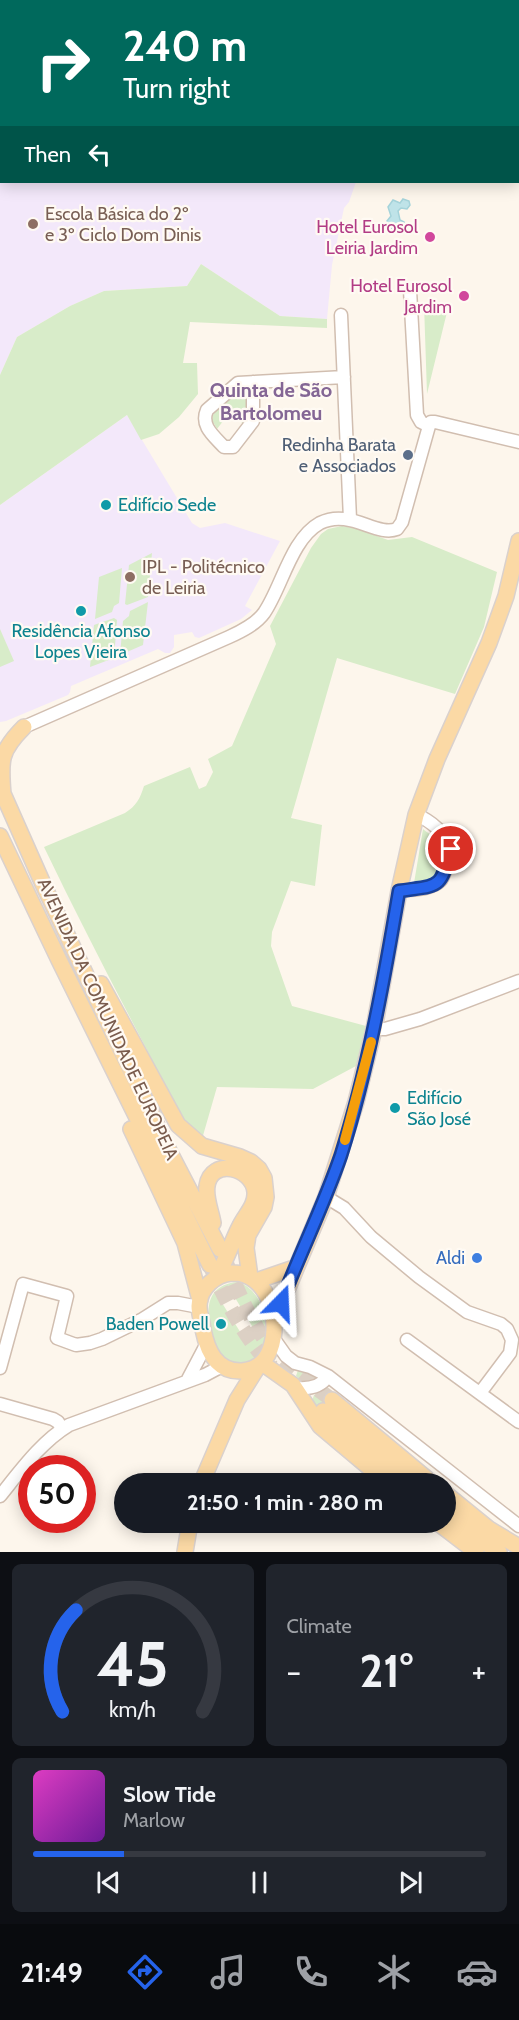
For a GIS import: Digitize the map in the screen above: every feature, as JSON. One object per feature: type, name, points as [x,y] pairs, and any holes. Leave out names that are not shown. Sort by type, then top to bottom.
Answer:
[{"type":"main road","points":[[180,0],[195,0]]},
{"type":"main road","points":[[274,1321],[294,1268],[326,1197],[356,1102],[374,1029],[399,891],[416,815],[436,759],[489,643],[506,596],[519,541]]},
{"type":"main road","points":[[0,729],[24,727]]},
{"type":"main road","points":[[1,790],[3,753],[11,739],[24,727]]},
{"type":"main road","name":"AVENIDA DA COMUNIDADE EUROPEIA","points":[[0,836],[213,1271],[228,1256],[241,1224],[252,1207],[255,1193],[252,1182],[244,1174],[226,1167],[212,1175],[207,1188],[208,1200],[220,1249],[170,1151],[1,790]]},
{"type":"main road","points":[[40,920],[47,950],[60,981],[185,1243],[206,1345],[215,1360],[226,1368],[236,1385],[237,1400]]},
{"type":"main road","points":[[78,958],[99,981],[178,1125],[202,1146],[250,1162],[259,1169],[264,1178],[266,1197],[264,1207],[248,1235],[246,1248],[253,1279]]},
{"type":"main road","points":[[253,1279],[294,1268]]},
{"type":"main road","points":[[199,1303],[213,1271],[244,1274],[264,1290],[269,1299],[274,1321],[274,1339],[270,1351],[237,1400],[206,1473]]},
{"type":"main road","points":[[226,1368],[240,1371],[260,1365],[297,1389],[320,1426],[376,1473]]},
{"type":"main road","points":[[398,1473],[327,1405],[418,1473]]},
{"type":"main road","points":[[456,1502],[489,1529],[519,1547]]},
{"type":"main road","points":[[456,1521],[499,1552]]},
{"type":"main road","points":[[185,1552],[188,1533]]},
{"type":"main road","points":[[451,1533],[476,1552]]},
{"type":"street","points":[[410,290],[417,415],[421,422],[429,426]]},
{"type":"street","points":[[341,315],[350,519]]},
{"type":"street","points":[[253,382],[253,421],[233,447],[224,447],[207,428],[204,421],[205,415],[207,410],[238,383],[253,382],[344,377]]},
{"type":"street","points":[[24,727],[253,624],[265,612],[292,558],[309,532],[316,526],[329,520],[350,519],[387,530],[394,530],[400,526],[431,422],[519,442]]},
{"type":"street","points":[[399,891],[429,887],[440,882],[451,849],[446,839],[433,825],[423,817],[416,815]]},
{"type":"street","points":[[374,1029],[385,1029],[420,1019],[519,981]]},
{"type":"street","points":[[326,1197],[344,1208],[370,1237],[419,1277],[467,1312],[501,1324],[507,1329],[512,1340],[510,1353],[480,1393]]},
{"type":"street","points":[[0,1368],[23,1284],[67,1296],[57,1338],[76,1344],[102,1340],[168,1303],[199,1303]]},
{"type":"street","points":[[274,1339],[286,1356],[295,1363],[310,1367],[328,1377],[517,1524]]},
{"type":"street","points":[[407,1340],[519,1422]]},
{"type":"street","points":[[186,1381],[206,1345]]},
{"type":"street","points":[[0,1496],[35,1454],[62,1429],[81,1419],[226,1368]]},
{"type":"street","points":[[297,1389],[318,1386],[328,1377]]},
{"type":"street","points":[[0,1404],[53,1419],[62,1429]]},
{"type":"shaded area","points":[[0,183],[356,183],[349,202],[344,208],[332,265],[327,319],[280,316],[201,264],[187,286],[104,291],[70,306],[17,337],[0,375]]},
{"type":"shaded area","name":"IPL - Politécnico de Leiria","points":[[127,415],[192,523],[200,528],[225,523],[280,541],[245,606],[252,610],[241,619],[199,638],[195,637],[192,632],[174,635],[174,647],[170,653],[158,649],[71,686],[68,695],[0,722],[0,505]]},
{"type":"green space","points":[[201,264],[280,316],[327,319],[327,328],[190,322],[183,363],[197,363],[198,394],[179,417],[159,434],[141,440],[127,415],[0,505],[0,375],[17,337],[70,306],[104,291],[187,286]]},
{"type":"green space","points":[[424,304],[448,308],[427,394]]},
{"type":"green space","points":[[237,391],[243,392],[247,404],[243,424],[235,415],[234,410],[224,403]]},
{"type":"green space","points":[[220,407],[227,416],[217,429],[212,420]]},
{"type":"green space","points":[[342,526],[388,540],[412,537],[497,572],[484,627],[455,694],[337,658],[291,818],[322,825],[315,886],[291,881],[272,932],[271,946],[292,1006],[366,1026],[356,1066],[313,1089],[217,1087],[202,1139],[185,1121],[170,1098],[44,847],[125,813],[137,802],[144,786],[190,767],[199,789],[206,786],[213,772],[208,759],[232,746],[276,644],[270,626],[311,548],[321,534],[328,529]]},
{"type":"green space","points":[[152,553],[148,597],[125,604],[129,565]]},
{"type":"green space","points":[[122,568],[119,603],[114,606],[112,612],[95,619],[99,577]]},
{"type":"green space","points":[[148,602],[143,645],[120,655],[123,621],[129,616],[130,611]]},
{"type":"green space","points":[[114,618],[117,620],[114,658],[90,667],[94,625]]},
{"type":"green space","points":[[0,629],[14,661],[0,667]]},
{"type":"green space","points":[[423,829],[442,845],[443,858],[435,878],[414,883]]},
{"type":"green space","points":[[237,1282],[245,1285],[253,1291],[263,1309],[267,1329],[266,1339],[257,1356],[247,1362],[232,1362],[222,1355],[211,1330],[209,1305],[211,1298],[220,1287]],"holes":[[[234,1296],[255,1331],[244,1338],[222,1303]]]},
{"type":"green space","points":[[298,1370],[307,1371],[317,1377],[316,1382],[303,1382],[296,1376]]},
{"type":"green space","points":[[327,1388],[335,1394],[319,1413],[312,1401],[314,1395]]},
{"type":"water","points":[[403,199],[409,201],[410,205],[407,209],[401,208],[398,211],[400,220],[404,222],[404,226],[399,231],[388,227],[387,221],[391,216],[388,207],[393,200],[400,203]]},
{"type":"tunnel","points":[[226,1262],[251,1318],[271,1348],[292,1369],[332,1400]]},
{"type":"tunnel","points":[[211,1268],[237,1320],[272,1367]]},
{"type":"slow traffic","points":[[345,1140],[371,1042]]},
{"type":"place","name":"Escola Básica do 2º e 3º Ciclo Dom Dinis","points":[[33,224]]},
{"type":"place","name":"Hotel Eurosol Leiria Jardim","points":[[430,237]]},
{"type":"place","name":"Hotel Eurosol Jardim","points":[[464,296]]},
{"type":"place","name":"Redinha Barata e Associados","points":[[408,455]]},
{"type":"place","name":"Edifício Sede","points":[[106,505]]},
{"type":"place","name":"IPL - Politécnico de Leiria","points":[[130,577]]},
{"type":"place","name":"Residência Afonso Lopes Vieira","points":[[81,611]]},
{"type":"place","name":"Edifício São José","points":[[395,1108]]},
{"type":"place","name":"Aldi","points":[[477,1258]]},
{"type":"place","name":"Baden Powell","points":[[221,1324]]},
{"type":"district","name":"Quinta de São Bartolomeu","points":[[271,402]]},
{"type":"route","points":[[281,1303],[326,1197],[356,1102],[374,1029],[399,891],[429,887],[440,882],[451,849]]}]
